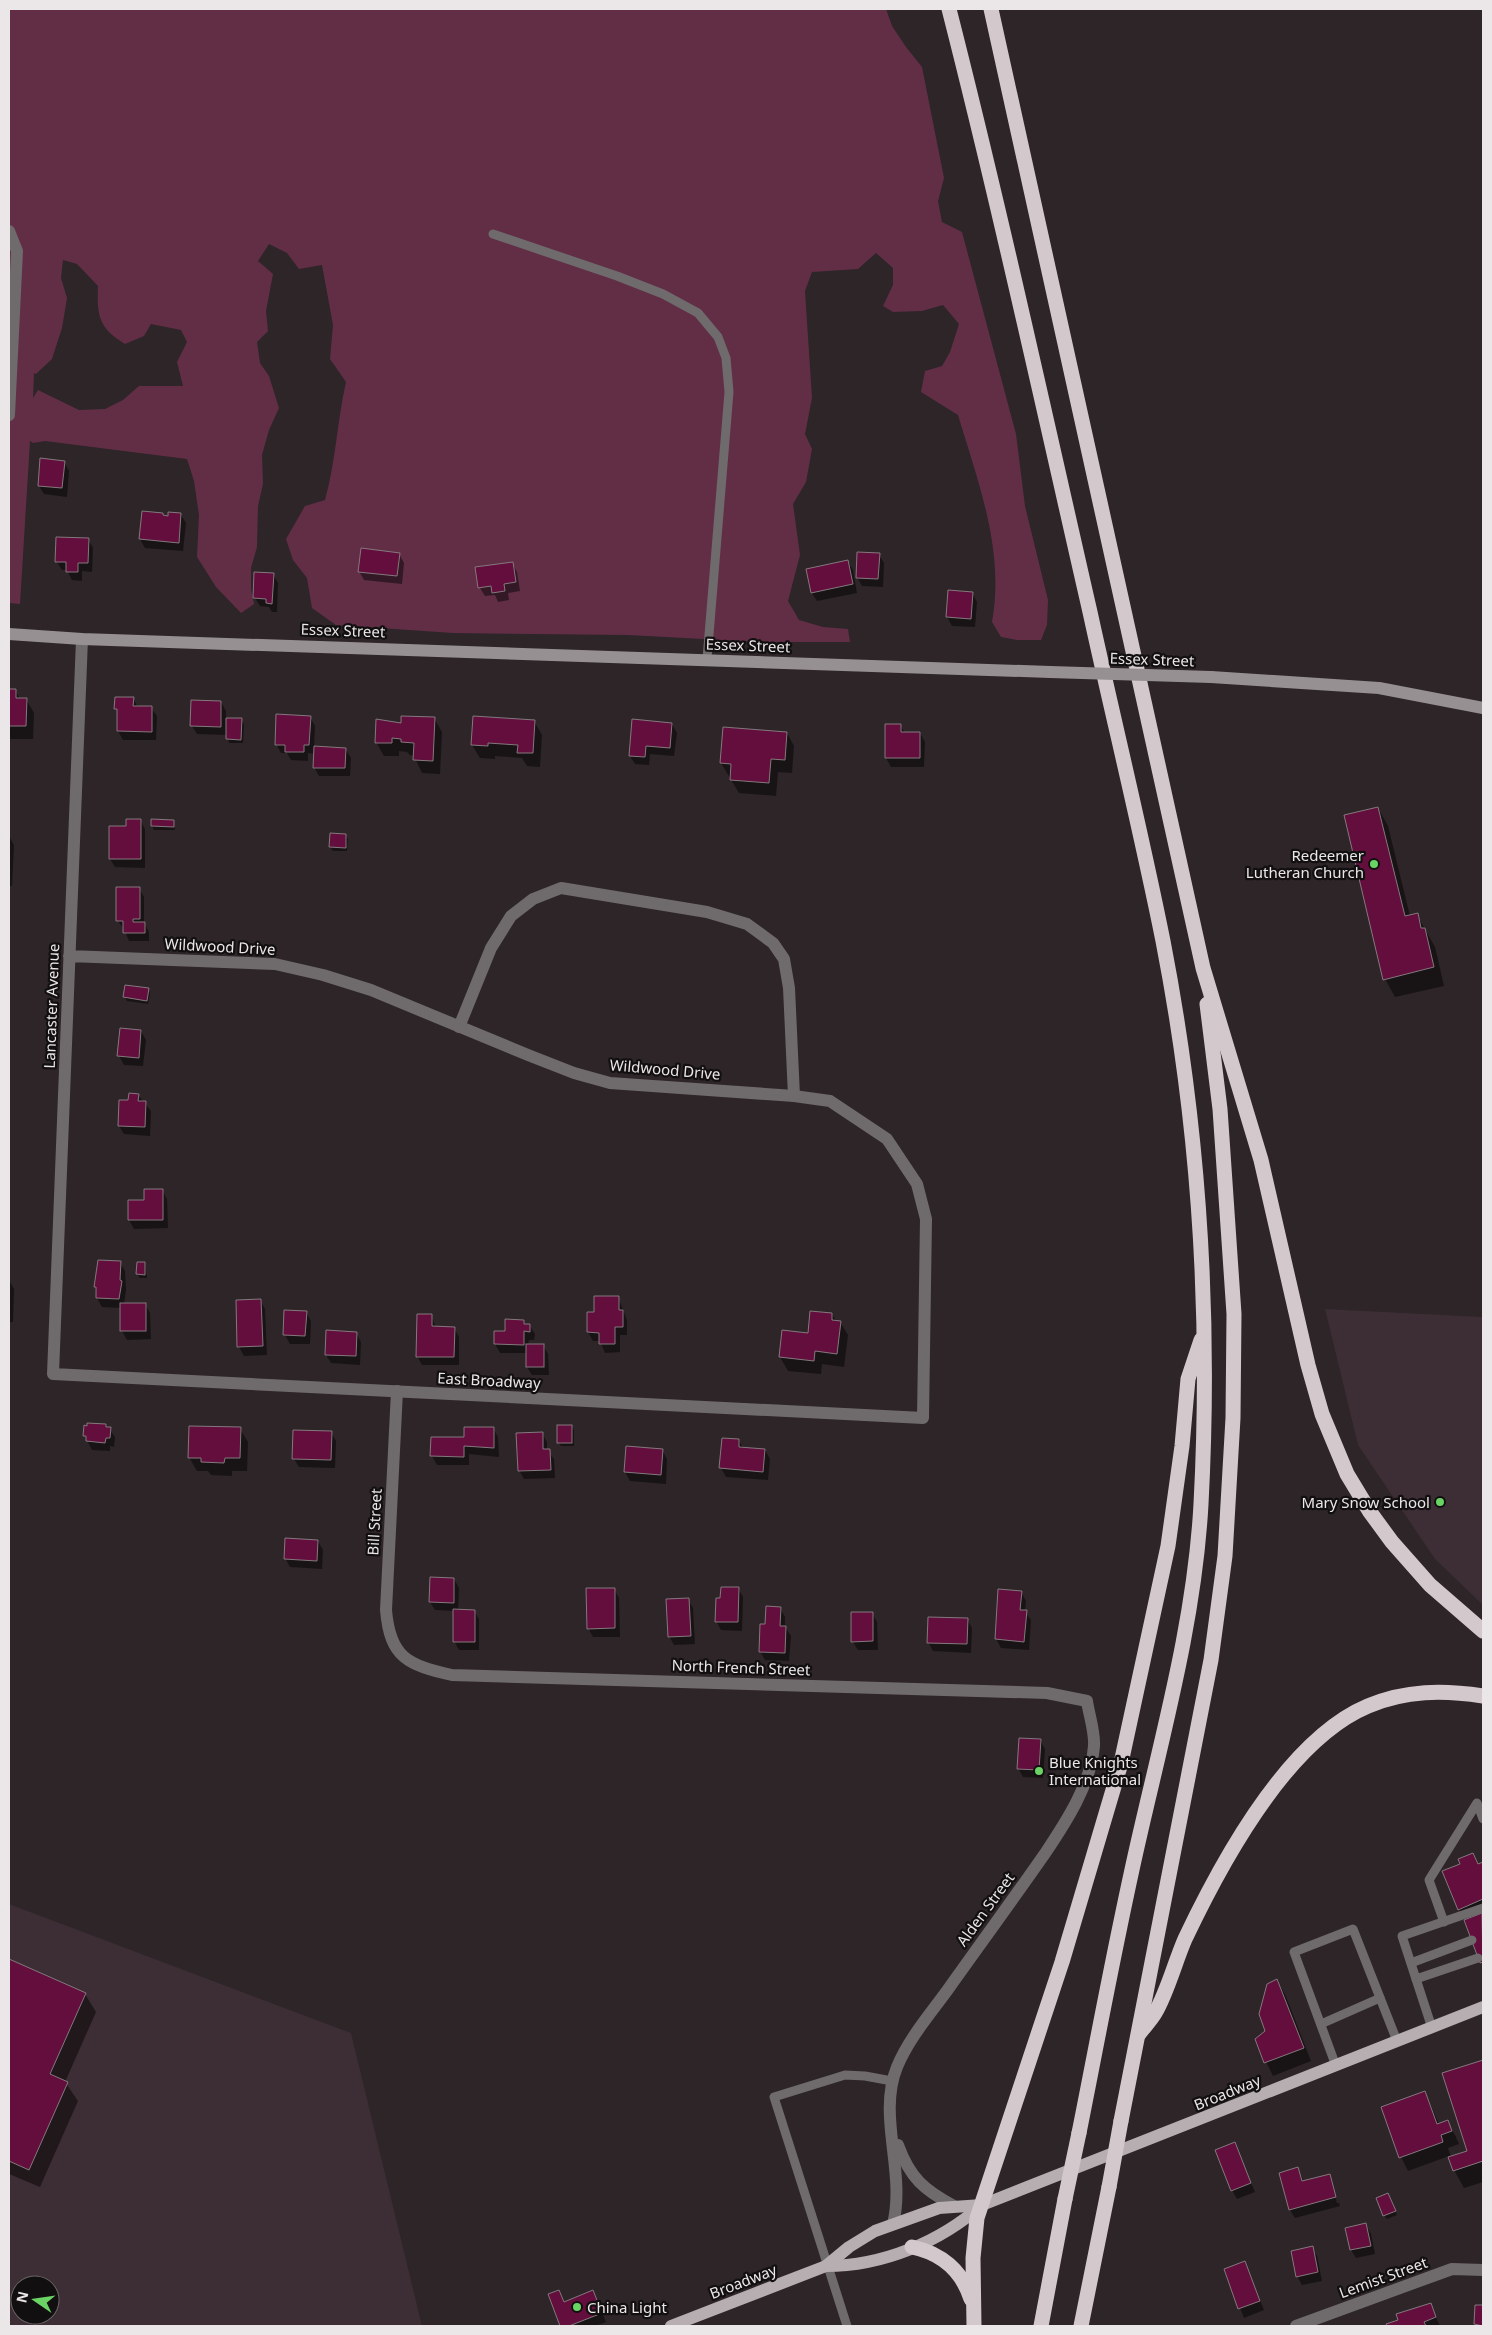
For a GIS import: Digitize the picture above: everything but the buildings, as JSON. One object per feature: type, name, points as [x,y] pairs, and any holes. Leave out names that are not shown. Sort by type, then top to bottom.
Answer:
[{"type":"highway","points":[[949,9],[992,176],[1163,941],[1185,1084],[1198,1199],[1204,1332],[1204,1442],[1201,1509],[1192,1590],[1174,1694],[1140,1834],[1065,2199],[1041,2326]]},
{"type":"highway","points":[[991,9],[1203,968],[1261,1160],[1308,1365],[1330,1435],[1358,1493],[1398,1550],[1430,1586],[1483,1631]]},
{"type":"highway","points":[[1082,2326],[1211,1660],[1225,1556],[1234,1381],[1232,1282],[1220,1109],[1203,968]]},
{"type":"highway","points":[[974,2319],[973,2243],[982,2205],[1062,1962],[1121,1763],[1168,1546],[1182,1446],[1188,1379],[1204,1332]]},
{"type":"highway","points":[[1137,2037],[1156,2012],[1185,1940],[1226,1860],[1266,1800],[1315,1742],[1352,1714],[1368,1706],[1403,1695],[1437,1691],[1483,1696]]},
{"type":"highway","points":[[912,2247],[936,2256],[954,2269],[967,2288],[974,2319]]},
{"type":"main road","name":"Broadway","points":[[671,2326],[826,2266],[867,2262],[912,2247],[950,2230],[982,2205],[1483,2007]]},
{"type":"main road","name":"Broadway","points":[[826,2266],[862,2238],[893,2224],[924,2212],[954,2206],[982,2205]]},
{"type":"street","points":[[9,232],[17,251],[9,415]]},
{"type":"street","name":"Essex Street","points":[[9,634],[82,639],[1211,677],[1379,688],[1483,708]]},
{"type":"street","name":"Lancaster Avenue","points":[[53,1374],[82,639]]},
{"type":"street","points":[[459,1027],[492,948],[511,916],[533,899],[561,888],[707,912],[748,924],[773,943],[784,959],[790,988],[794,1096]]},
{"type":"street","name":"Wildwood Drive","points":[[70,956],[275,964],[323,974],[371,990],[574,1073],[610,1082],[794,1096],[830,1101],[886,1139],[917,1184],[926,1220],[923,1418]]},
{"type":"street","name":"East Broadway","points":[[53,1374],[923,1418]]},
{"type":"street","name":"Bill Street","points":[[397,1391],[386,1610],[388,1633],[398,1653]]},
{"type":"street","name":"North French Street","points":[[398,1653],[421,1668],[452,1675],[1047,1693],[1087,1701]]},
{"type":"street","name":"Alden Street","points":[[893,2224],[898,2194],[890,2104],[892,2082],[902,2055],[1035,1868],[1081,1796],[1094,1746],[1087,1701]]},
{"type":"street","name":"Alden Street","points":[[893,2131],[905,2162],[916,2180],[930,2192],[954,2206]]},
{"type":"street","name":"Lemist Street","points":[[1296,2326],[1452,2269],[1483,2270]]},
{"type":"lane","points":[[493,234],[663,294],[698,313],[718,337],[726,358],[729,392],[707,659]]},
{"type":"lane","points":[[1444,1922],[1429,1880],[1477,1803],[1483,1819]]},
{"type":"lane","points":[[1432,2028],[1402,1936],[1483,1908]]},
{"type":"lane","points":[[1336,2066],[1294,1952],[1353,1929],[1398,2041]]},
{"type":"lane","points":[[1411,1963],[1472,1940]]},
{"type":"lane","points":[[1416,1980],[1478,1958]]},
{"type":"lane","points":[[1321,2024],[1380,1998]]},
{"type":"lane","points":[[847,2326],[826,2266],[774,2097],[845,2075],[865,2076],[892,2082]]},
{"type":"shaded area","points":[[9,9],[886,9],[892,26],[922,67],[944,178],[938,201],[942,222],[962,232],[1016,434],[1025,506],[1048,600],[1047,625],[1041,640],[1017,640],[1001,637],[992,622],[995,569],[992,543],[981,491],[958,415],[921,392],[925,371],[942,366],[950,352],[959,324],[943,305],[922,311],[893,312],[883,306],[893,285],[893,268],[876,253],[858,269],[812,272],[805,291],[812,398],[805,434],[812,449],[806,482],[793,504],[800,555],[788,601],[799,620],[823,627],[848,629],[850,642],[760,642],[628,635],[453,633],[336,625],[312,608],[307,578],[293,560],[286,539],[305,506],[325,500],[332,471],[346,382],[330,359],[333,325],[322,265],[299,269],[287,253],[269,244],[258,261],[273,274],[266,311],[268,331],[257,342],[260,363],[269,376],[279,408],[269,430],[262,455],[263,484],[258,506],[257,547],[251,568],[251,590],[254,604],[241,613],[216,587],[197,557],[199,515],[194,481],[187,459],[45,441],[33,443],[30,441],[20,604],[9,603]],"holes":[[[63,260],[77,264],[98,286],[99,313],[104,326],[125,344],[144,336],[151,324],[181,330],[187,342],[177,362],[183,386],[139,386],[123,400],[105,409],[79,410],[38,390],[33,398],[34,373],[36,374],[52,359],[62,328],[67,298],[61,278]]]},
{"type":"shaded area","name":"Mary Snow School","points":[[1325,1309],[1483,1317],[1483,1605],[1435,1559],[1358,1445]]},
{"type":"shaded area","points":[[9,1904],[351,2033],[422,2326],[9,2326]]},
{"type":"place","name":"Redeemer Lutheran Church","points":[[1374,864]]},
{"type":"place","name":"Mary Snow School","points":[[1440,1502]]},
{"type":"place","name":"Blue Knights International","points":[[1039,1771]]},
{"type":"place","name":"China Light","points":[[577,2307]]}]
